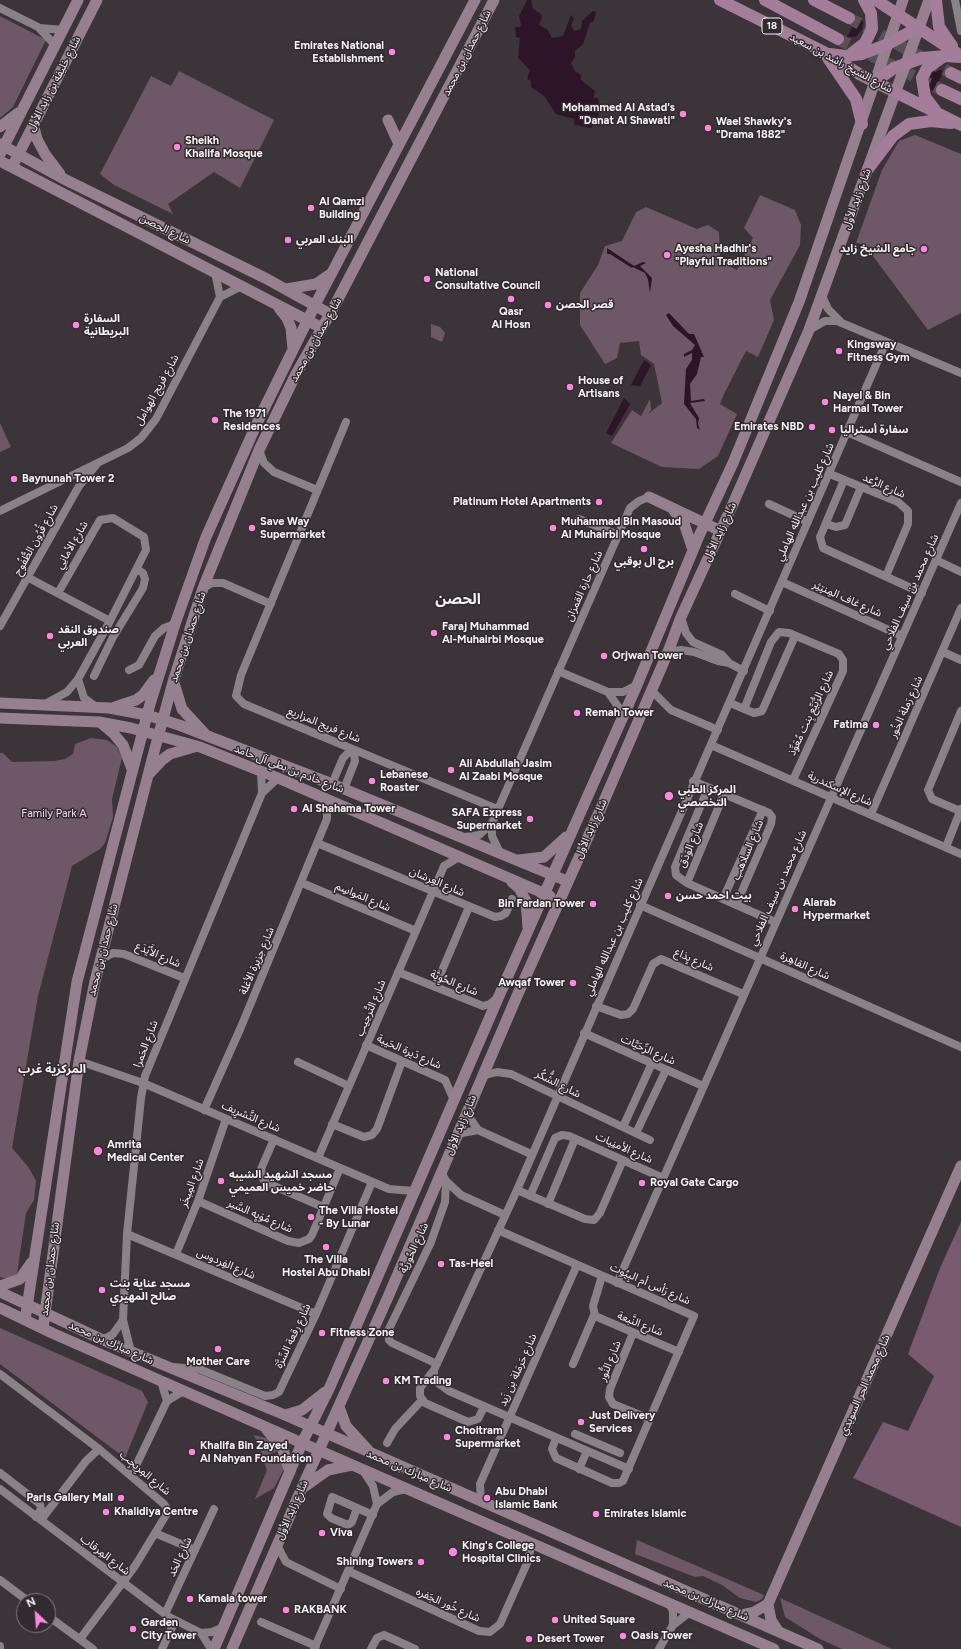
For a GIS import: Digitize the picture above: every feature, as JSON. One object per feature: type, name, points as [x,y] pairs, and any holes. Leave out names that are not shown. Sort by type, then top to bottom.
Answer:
[{"type":"main road","name":"شارع خليفة بن زايد الأول","points":[[1,148],[78,0]]},
{"type":"main road","name":"شارع خليفة بن زايد الأول","points":[[12,167],[97,0]]},
{"type":"main road","name":"شارع حمدان بن محمد","points":[[25,1320],[77,982],[109,865],[132,769],[160,670],[175,624],[206,537],[258,421],[307,320],[475,0]]},
{"type":"main road","name":"شارع حمدان بن محمد","points":[[43,1328],[79,1061],[100,960],[173,682],[203,588],[259,450],[296,374],[330,314],[494,0]]},
{"type":"main road","name":"شارع الشيخ راشد بن سعيد","points":[[720,0],[824,52],[874,82],[959,125]]},
{"type":"main road","name":"شارع الشيخ راشد بن سعيد","points":[[765,0],[838,39]]},
{"type":"main road","points":[[814,0],[824,3],[848,18]]},
{"type":"main road","points":[[845,56],[865,43],[872,29],[871,13],[864,0]]},
{"type":"main road","points":[[876,0],[961,56]]},
{"type":"main road","name":"شارع زايد الأول","points":[[214,1649],[302,1443],[329,1389],[499,996],[637,685],[704,524],[734,463],[799,302],[862,124],[874,82],[904,0]]},
{"type":"main road","name":"شارع زايد الأول","points":[[232,1649],[301,1490],[443,1176],[466,1112],[652,690],[681,616],[728,516],[809,330],[928,0]]},
{"type":"main road","points":[[936,0],[939,27],[945,38],[961,56]]},
{"type":"main road","points":[[824,52],[845,56],[862,54],[888,44],[919,27]]},
{"type":"main road","points":[[824,52],[833,63],[856,100],[862,124]]},
{"type":"main road","points":[[939,114],[925,97],[922,78],[927,68],[945,56]]},
{"type":"main road","points":[[874,82],[906,63],[922,58],[961,56]]},
{"type":"main road","points":[[942,90],[961,99]]},
{"type":"main road","points":[[0,127],[10,121],[22,108]]},
{"type":"main road","points":[[388,120],[400,144]]},
{"type":"main road","points":[[868,169],[893,136],[909,124],[930,120],[959,125]]},
{"type":"main road","points":[[33,124],[37,139],[45,154],[62,178]]},
{"type":"main road","name":"شارع الحِصن","points":[[1,148],[19,153],[62,178],[286,289],[330,314]]},
{"type":"main road","name":"شارع الحِصن","points":[[0,162],[322,328]]},
{"type":"main road","points":[[286,289],[316,284],[333,272]]},
{"type":"main road","points":[[276,304],[287,318],[293,338],[293,349]]},
{"type":"main road","points":[[649,497],[721,531]]},
{"type":"main road","points":[[669,506],[684,523],[693,550]]},
{"type":"main road","points":[[712,508],[728,516]]},
{"type":"main road","points":[[109,708],[122,706],[136,700],[148,688],[160,670]]},
{"type":"main road","points":[[173,682],[182,709],[208,737]]},
{"type":"main road","points":[[0,695],[21,704]]},
{"type":"main road","name":"شارع خادم بن بطي آل حامد","points":[[0,703],[95,706],[147,715],[163,720],[332,784],[568,881]]},
{"type":"main road","name":"شارع خادم بن بطي آل حامد","points":[[0,718],[99,722],[143,731],[200,747],[278,778],[559,900]]},
{"type":"main road","points":[[99,722],[120,740],[132,769]]},
{"type":"main road","points":[[148,776],[162,760],[170,754],[186,748],[200,747]]},
{"type":"main road","points":[[515,860],[544,857],[572,831]]},
{"type":"main road","points":[[506,878],[519,888],[525,898],[528,913],[528,931]]},
{"type":"main road","name":"شارع محمد الحر السويدي","points":[[768,1604],[961,1166]]},
{"type":"main road","points":[[0,1286],[20,1279],[34,1257]]},
{"type":"main road","name":"شارع مبارك بن محمد","points":[[0,1292],[103,1340],[285,1415],[374,1456],[818,1649]]},
{"type":"main road","name":"شارع مبارك بن محمد","points":[[0,1308],[161,1381],[774,1649]]},
{"type":"main road","points":[[285,1415],[302,1410],[329,1389]]},
{"type":"main road","points":[[339,1407],[346,1426],[374,1456]]},
{"type":"main road","points":[[262,1425],[282,1447],[290,1472]]},
{"type":"main road","points":[[301,1490],[320,1474],[328,1470],[358,1467]]},
{"type":"main road","points":[[741,1615],[754,1612],[768,1604],[771,1620],[778,1631]]},
{"type":"street","points":[[955,0],[961,31]]},
{"type":"street","points":[[0,8],[40,28],[63,30]]},
{"type":"street","points":[[40,28],[55,45]]},
{"type":"street","points":[[215,272],[220,296],[242,286]]},
{"type":"street","name":"شارع فريج الهوامل","points":[[0,511],[135,443],[152,426],[220,296]]},
{"type":"street","points":[[822,296],[828,309],[843,323]]},
{"type":"street","points":[[809,330],[825,321],[843,323],[961,373]]},
{"type":"street","name":"شارع كليب بن عبدالله الهاملي","points":[[422,1400],[420,1388],[436,1367],[457,1324],[517,1190],[531,1154],[693,781],[730,703],[886,342]]},
{"type":"street","name":"شارع فريج المزاريع","points":[[346,422],[237,687],[236,696],[241,702],[497,809]]},
{"type":"street","points":[[847,432],[961,482]]},
{"type":"street","points":[[259,450],[264,462],[274,472],[317,490]]},
{"type":"street","name":"شارع قُرُون الطُّفُوح","points":[[0,626],[79,486],[99,462]]},
{"type":"street","points":[[75,474],[80,480],[79,486]]},
{"type":"street","name":"شارع الرَّعد","points":[[830,474],[902,504],[908,511],[908,524],[886,576]]},
{"type":"street","points":[[844,480],[820,540],[823,548],[922,593]]},
{"type":"street","points":[[826,524],[836,527],[844,525],[861,487]]},
{"type":"street","name":"شارع حارة القمزان","points":[[501,854],[492,836],[492,823],[497,809],[630,508],[639,501],[649,497]]},
{"type":"street","name":"شارع محمد بن سيف الفلاحي","points":[[617,1282],[961,503]]},
{"type":"street","points":[[769,504],[808,522]]},
{"type":"street","name":"شارع الأمانِي","points":[[43,705],[67,692],[78,679],[110,621],[146,550],[147,545],[144,537],[113,518],[104,518],[97,523],[58,593]]},
{"type":"street","points":[[580,519],[618,535]]},
{"type":"street","points":[[936,560],[961,572]]},
{"type":"street","points":[[94,676],[113,637],[143,588],[145,579],[143,573],[137,569]]},
{"type":"street","points":[[27,577],[110,621]]},
{"type":"street","name":"شارع غاف المِنتِثِر","points":[[782,582],[902,636]]},
{"type":"street","points":[[203,588],[212,583],[222,583],[271,604]]},
{"type":"street","points":[[735,594],[770,610]]},
{"type":"street","name":"شارع رَملة الخُور","points":[[871,814],[960,612]]},
{"type":"street","points":[[681,616],[684,628],[689,638],[698,645],[722,655],[729,664]]},
{"type":"street","points":[[129,670],[139,665],[155,636],[164,628],[175,624]]},
{"type":"street","name":"شارع الرُّبَيِّع بِنت مُعَوِّذ","points":[[744,709],[774,636],[779,632],[796,636],[838,654],[844,664],[842,671],[792,780]]},
{"type":"street","points":[[730,703],[757,713],[764,709],[796,636]]},
{"type":"street","points":[[98,641],[113,637]]},
{"type":"street","points":[[668,652],[688,651],[729,664],[744,671]]},
{"type":"street","points":[[943,652],[961,660]]},
{"type":"street","points":[[558,671],[608,692],[623,692],[637,685]]},
{"type":"street","points":[[78,679],[84,698],[95,706]]},
{"type":"street","points":[[652,690],[671,710],[718,730]]},
{"type":"street","points":[[608,692],[619,708],[621,721]]},
{"type":"street","points":[[946,847],[960,810],[935,801],[928,794],[929,787],[961,711]]},
{"type":"street","name":"شارع الإسكندرية","points":[[711,745],[961,854]]},
{"type":"street","points":[[332,784],[343,758],[351,750],[354,754],[354,761],[344,789]]},
{"type":"street","name":"شارع الحَمرا","points":[[261,771],[262,793]]},
{"type":"street","name":"شارع الحَمرا","points":[[131,1352],[123,1320],[127,1234],[143,1083],[149,1064],[184,978],[262,793],[278,778]]},
{"type":"street","name":"شارع السلاهب","points":[[693,781],[770,814],[772,821],[736,904]]},
{"type":"street","name":"شارع الوَدَق","points":[[708,788],[675,867],[676,876],[685,882],[775,922]]},
{"type":"street","name":"شارع الوَدَق","points":[[685,882],[724,794]]},
{"type":"street","name":"شارع جزيرة الأغلة","points":[[204,1110],[302,883],[327,819],[327,800]]},
{"type":"street","name":"شارع جزيرة الأغلة","points":[[327,819],[342,806]]},
{"type":"street","points":[[723,899],[764,811]]},
{"type":"street","points":[[462,837],[479,835],[492,823]]},
{"type":"street","name":"شارع العِرشان","points":[[317,843],[469,907],[435,987]]},
{"type":"street","points":[[438,848],[444,866],[459,857]]},
{"type":"street","name":"شارع التَّرحِيب","points":[[318,1158],[444,866]]},
{"type":"street","name":"شارع المَواسِم","points":[[302,883],[416,931]]},
{"type":"street","points":[[469,907],[498,917],[506,913],[512,899]]},
{"type":"street","name":"شارع القاهِرة","points":[[640,905],[961,1047]]},
{"type":"street","name":"شارع الأَيْدَع","points":[[100,960],[113,954],[124,954],[184,978]]},
{"type":"street","name":"شارع يِذاع","points":[[596,1006],[621,1015],[628,1014],[633,1009],[653,964],[662,959],[743,994]]},
{"type":"street","name":"شارع الحُوِيَّة","points":[[398,972],[484,1006],[490,1004],[499,996]]},
{"type":"street","name":"شارع الرِّحَيَّات","points":[[584,1033],[703,1086]]},
{"type":"street","name":"شارع دَيرة الحَيبة","points":[[366,1046],[445,1080],[454,1100]]},
{"type":"street","name":"شارع التَّشرِيف","points":[[79,1061],[143,1083],[372,1182],[393,1190],[414,1191]]},
{"type":"street","points":[[332,1124],[364,1137],[372,1135],[377,1129],[402,1061]]},
{"type":"street","points":[[298,1062],[349,1086]]},
{"type":"street","points":[[623,1127],[652,1063]]},
{"type":"street","points":[[636,1133],[666,1070]]},
{"type":"street","name":"شارع الشُّكُر","points":[[482,1076],[497,1072],[511,1074],[650,1140]]},
{"type":"street","points":[[466,1112],[478,1130],[531,1154]]},
{"type":"street","name":"شارع المِبخَر","points":[[176,1254],[198,1201],[226,1119]]},
{"type":"street","points":[[457,1134],[478,1130]]},
{"type":"street","name":"شارع الأمنِيات","points":[[530,1196],[555,1138],[565,1135],[663,1178]]},
{"type":"street","points":[[274,1139],[261,1169],[263,1179],[267,1183],[323,1207]]},
{"type":"street","points":[[548,1204],[575,1139]]},
{"type":"street","points":[[517,1190],[585,1219],[594,1220],[600,1213],[623,1160]]},
{"type":"street","name":"شارع مُوَيِه السَّبر","points":[[198,1201],[288,1241],[299,1243],[304,1242],[312,1235],[340,1168]]},
{"type":"street","points":[[443,1176],[461,1195],[505,1215]]},
{"type":"street","name":"شارع الحُوريَّة","points":[[436,1367],[392,1343],[388,1332],[431,1242],[445,1202],[443,1176]]},
{"type":"street","name":"شارع رِقعة السِّرَّة","points":[[168,1368],[184,1367],[199,1369],[269,1396],[276,1394],[281,1390],[316,1314],[372,1182]]},
{"type":"street","points":[[445,1202],[450,1197],[461,1195]]},
{"type":"street","name":"شارع رَأس أم البِيُوت","points":[[498,1230],[694,1316],[623,1481],[616,1483],[579,1469],[554,1456],[552,1449],[556,1438]]},
{"type":"street","name":"شارع الفِردوس","points":[[127,1234],[316,1314]]},
{"type":"street","name":"شارع حَرمَلة بن زَيد","points":[[481,1502],[480,1484],[577,1265]]},
{"type":"street","points":[[573,1364],[594,1315],[593,1306],[602,1276]]},
{"type":"street","name":"شارع النَّبعة","points":[[594,1315],[600,1319],[679,1352]]},
{"type":"street","points":[[103,1340],[113,1334],[123,1320]]},
{"type":"street","name":"شارع النُّور","points":[[633,1333],[609,1393],[609,1397],[613,1404],[650,1419]]},
{"type":"street","points":[[436,1367],[434,1377],[443,1388],[629,1469]]},
{"type":"street","name":"شارع المِرِيجِب","points":[[0,1374],[99,1449],[166,1506],[166,1515],[135,1566],[80,1639]]},
{"type":"street","points":[[161,1381],[167,1401]]},
{"type":"street","points":[[132,1476],[167,1401],[183,1390]]},
{"type":"street","points":[[387,1443],[395,1429],[422,1400],[468,1422],[478,1420],[484,1407]]},
{"type":"street","points":[[575,1434],[620,1453]]},
{"type":"street","points":[[579,1469],[590,1452],[598,1444]]},
{"type":"street","points":[[39,1519],[86,1461],[99,1449]]},
{"type":"street","points":[[358,1467],[373,1486],[377,1504]]},
{"type":"street","points":[[0,1473],[40,1504],[41,1509],[39,1519]]},
{"type":"street","points":[[464,1494],[480,1484]]},
{"type":"street","points":[[261,1622],[315,1648],[377,1504],[393,1492],[406,1488]]},
{"type":"street","name":"شارع المِرقاب","points":[[0,1489],[165,1614],[175,1621],[200,1633],[211,1649]]},
{"type":"street","points":[[357,1508],[372,1515]]},
{"type":"street","name":"شارع الحَد","points":[[165,1614],[214,1509]]},
{"type":"street","points":[[155,1533],[195,1550]]},
{"type":"street","name":"شارع خُور الجَفره","points":[[348,1572],[479,1631],[490,1632],[500,1624],[528,1561],[530,1551],[528,1541]]},
{"type":"street","points":[[277,1545],[284,1559],[288,1563],[340,1589]]},
{"type":"street","points":[[0,1582],[16,1593]]},
{"type":"street","points":[[669,1603],[674,1616],[673,1625]]},
{"type":"street","points":[[659,1649],[673,1625],[690,1612]]},
{"type":"street","points":[[162,1649],[175,1621]]},
{"type":"street","points":[[56,1622],[93,1649]]},
{"type":"street","points":[[200,1633],[212,1632],[224,1627]]},
{"type":"street","points":[[371,1649],[377,1638],[384,1635],[415,1649]]},
{"type":"green space","points":[[0,16],[46,40],[13,107],[0,118]]},
{"type":"green space","points":[[179,71],[274,120],[240,188],[214,172],[168,204],[173,214],[114,185],[100,174],[151,76],[171,86]]},
{"type":"green space","points":[[915,135],[961,154],[961,313],[928,330],[864,244],[856,243],[882,170],[899,141]]},
{"type":"green space","points":[[760,195],[795,210],[801,225],[800,245],[770,300],[774,320],[758,357],[746,351],[720,404],[737,414],[718,456],[699,469],[662,467],[611,443],[632,410],[641,416],[650,399],[651,410],[648,414],[662,403],[654,364],[641,355],[639,341],[620,343],[617,358],[605,364],[580,325],[580,293],[598,265],[605,246],[622,241],[636,212],[646,207],[697,229],[708,225],[719,232],[720,261],[737,270],[753,238],[744,228]]},
{"type":"green space","points":[[431,324],[440,327],[445,333],[442,342],[431,337]]},
{"type":"green space","points":[[0,423],[11,447],[0,452]]},
{"type":"green space","name":"Family Park A","points":[[91,738],[107,740],[117,747],[122,758],[112,799],[113,817],[105,843],[100,849],[72,866],[38,996],[12,1148],[29,1168],[36,1181],[34,1200],[26,1213],[17,1274],[6,1279],[0,1277],[0,753],[3,753],[12,762],[54,761],[65,759],[73,754],[75,744]]},
{"type":"green space","points":[[0,1328],[142,1391],[148,1402],[125,1458],[0,1364]]},
{"type":"green space","points":[[254,1435],[270,1439],[282,1449],[263,1457]]},
{"type":"green space","points":[[284,1454],[284,1469],[274,1488],[255,1499],[267,1470],[264,1462]]},
{"type":"green space","points":[[637,1540],[764,1595],[762,1599],[756,1602],[740,1598],[722,1585],[703,1576],[695,1577],[635,1554]]},
{"type":"green space","points":[[780,1598],[892,1649],[842,1649],[820,1639],[785,1617]]},
{"type":"shaded area","points":[[527,0],[531,0],[533,9],[541,14],[542,17],[539,25],[548,30],[552,38],[563,36],[571,15],[574,19],[571,25],[574,31],[581,29],[582,21],[593,11],[596,12],[594,21],[590,23],[583,44],[575,51],[575,57],[571,63],[575,71],[581,75],[581,80],[596,92],[594,94],[594,98],[598,98],[599,103],[596,106],[599,115],[591,128],[575,125],[574,119],[556,114],[544,96],[531,87],[531,81],[527,79],[530,70],[518,58],[520,38],[516,37],[515,27],[519,27],[521,25],[519,16]]},
{"type":"shaded area","points":[[858,16],[863,22],[862,30],[855,37],[847,37]]},
{"type":"shaded area","points":[[940,70],[944,71],[933,92],[929,87],[929,78],[933,72]]},
{"type":"shaded area","points":[[607,248],[634,266],[643,262],[646,263],[640,266],[652,278],[650,293],[648,279],[645,273],[633,267],[632,268],[610,254],[607,254]]},
{"type":"shaded area","points":[[669,313],[689,334],[694,334],[704,357],[701,357],[697,374],[690,384],[691,401],[704,399],[705,401],[690,403],[699,418],[698,424],[700,430],[697,428],[696,419],[684,404],[686,369],[692,360],[692,353],[684,357],[684,354],[692,350],[695,345],[673,326],[666,315]]},
{"type":"shaded area","points":[[644,360],[651,365],[640,386],[631,385]]},
{"type":"shaded area","points":[[624,398],[630,404],[612,436],[606,433]]},
{"type":"shaded area","points":[[961,1222],[961,1527],[853,1478],[883,1422],[908,1431],[934,1376],[908,1354],[940,1268]]},
{"type":"tunnel","points":[[849,18],[951,73]]},
{"type":"tunnel","points":[[838,39],[942,90]]},
{"type":"place","name":"Emirates National Establishment","points":[[392,52]]},
{"type":"place","name":"Mohammed Al Astad's \"Danat Al Shawati\"","points":[[683,114]]},
{"type":"place","name":"Wael Shawky's \"Drama 1882\"","points":[[708,128]]},
{"type":"place","name":"Sheikh Khalifa Mosque","points":[[177,147]]},
{"type":"place","name":"Al Qamzi Building","points":[[311,208]]},
{"type":"place","name":"البنك العربي","points":[[288,240]]},
{"type":"place","name":"جامع الشيخ زايد","points":[[924,249]]},
{"type":"place","name":"Ayesha Hadhir's \"Playful Traditions\"","points":[[667,255]]},
{"type":"place","name":"National Consultative Council","points":[[427,279]]},
{"type":"place","name":"Qasr Al Hosn","points":[[511,299]]},
{"type":"place","name":"قصر الحصن","points":[[548,305]]},
{"type":"place","name":"السفارة البريطانية","points":[[76,325]]},
{"type":"place","name":"Kingsway Fitness Gym","points":[[839,351]]},
{"type":"place","name":"House of Artisans","points":[[570,387]]},
{"type":"place","name":"Nayel & Bin Harmal Tower","points":[[825,402]]},
{"type":"place","name":"The 1971 Residences","points":[[215,420]]},
{"type":"place","name":"Emirates NBD","points":[[812,427]]},
{"type":"place","name":"سفارة أستراليا","points":[[832,430]]},
{"type":"place","name":"Baynunah Tower 2","points":[[14,479]]},
{"type":"place","name":"Platinum Hotel Apartments","points":[[599,502]]},
{"type":"place","name":"Save Way Supermarket","points":[[252,528]]},
{"type":"place","name":"Muhammad Bin Masoud Al Muhairbi Mosque","points":[[553,528]]},
{"type":"place","name":"برج ال بوقبي","points":[[644,549]]},
{"type":"place","name":"Faraj Muhammad Al-Muhairbi Mosque","points":[[434,633]]},
{"type":"place","name":"صندوق النقد العربي","points":[[50,636]]},
{"type":"place","name":"Orjwan Tower","points":[[604,656]]},
{"type":"place","name":"Remah Tower","points":[[577,713]]},
{"type":"place","name":"Fatima","points":[[876,725]]},
{"type":"place","name":"Ali Abdullah Jasim Al Zaabi Mosque","points":[[451,770]]},
{"type":"place","name":"Lebanese Roaster","points":[[372,781]]},
{"type":"place","name":"المركز الطبي التخصصي","points":[[669,796]]},
{"type":"place","name":"Al Shahama Tower","points":[[294,809]]},
{"type":"place","name":"SAFA Express Supermarket","points":[[530,819]]},
{"type":"place","name":"بيت احمد حسن","points":[[668,896]]},
{"type":"place","name":"Bin Fardan Tower","points":[[593,904]]},
{"type":"place","name":"Alarab Hypermarket","points":[[795,909]]},
{"type":"place","name":"Awqaf Tower","points":[[573,983]]},
{"type":"place","name":"Amrita Medical Center","points":[[98,1151]]},
{"type":"place","name":"مسجد الشهيد الشيبه حاضر خميس العميمي","points":[[221,1181]]},
{"type":"place","name":"Royal Gate Cargo","points":[[642,1183]]},
{"type":"place","name":"The Villa Hostel - By Lunar","points":[[311,1217]]},
{"type":"place","name":"The Villa Hostel Abu Dhabi","points":[[326,1247]]},
{"type":"place","name":"Tas-Heel","points":[[441,1264]]},
{"type":"place","name":"مسجد عناية بنت صالح المهيري","points":[[102,1290]]},
{"type":"place","name":"Fitness Zone","points":[[322,1333]]},
{"type":"place","name":"Mother Care","points":[[218,1349]]},
{"type":"place","name":"KM Trading","points":[[386,1381]]},
{"type":"place","name":"Just Delivery Services","points":[[581,1422]]},
{"type":"place","name":"Choitram Supermarket","points":[[447,1437]]},
{"type":"place","name":"Khalifa Bin Zayed Al Nahyan Foundation","points":[[192,1452]]},
{"type":"place","name":"Paris Gallery Mall","points":[[121,1498]]},
{"type":"place","name":"Abu Dhabi Islamic Bank","points":[[487,1498]]},
{"type":"place","name":"Khalidiya Centre","points":[[106,1512]]},
{"type":"place","name":"Emirates Islamic","points":[[596,1514]]},
{"type":"place","name":"Viva","points":[[322,1533]]},
{"type":"place","name":"King's College Hospital Clinics","points":[[453,1552]]},
{"type":"place","name":"Shining Towers","points":[[421,1562]]},
{"type":"place","name":"Kamala tower","points":[[190,1599]]},
{"type":"place","name":"RAKBANK","points":[[286,1610]]},
{"type":"place","name":"United Square","points":[[555,1620]]},
{"type":"place","name":"Garden City Tower","points":[[133,1629]]},
{"type":"place","name":"Oasis Tower","points":[[623,1636]]},
{"type":"place","name":"Desert Tower","points":[[529,1639]]},
{"type":"district","name":"الحصن","points":[[458,600]]},
{"type":"district","name":"المركزية غرب","points":[[52,1069]]}]
